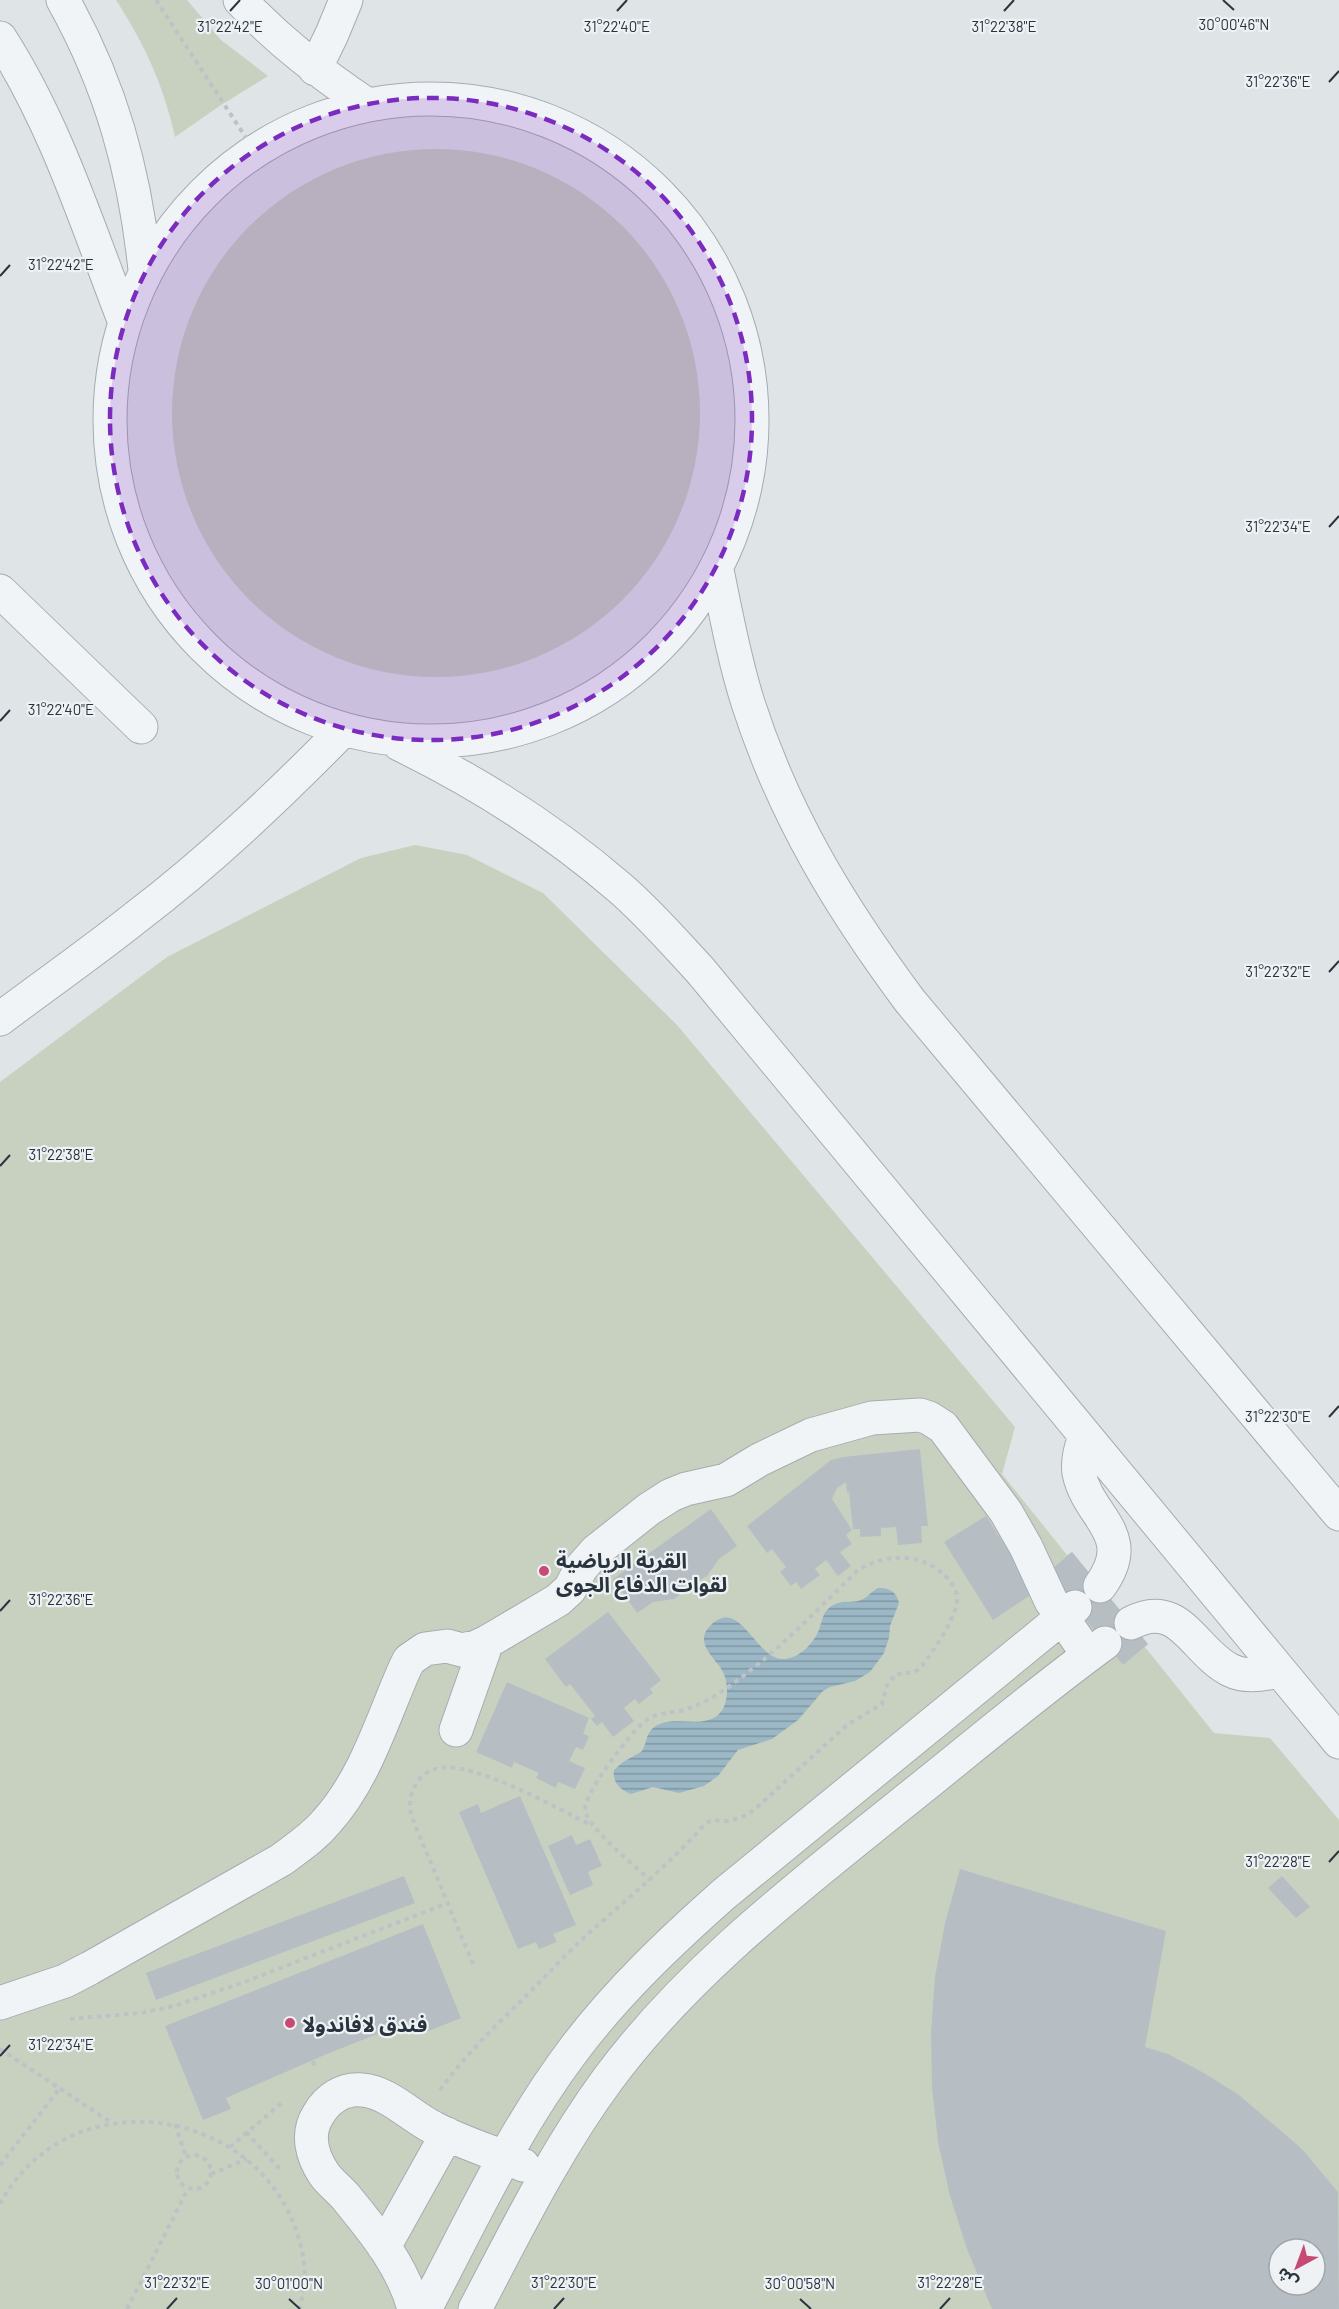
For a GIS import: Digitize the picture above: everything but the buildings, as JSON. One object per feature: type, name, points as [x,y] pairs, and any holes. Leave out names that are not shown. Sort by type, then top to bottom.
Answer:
[{"type":"street","points":[[63,0],[100,74],[117,121],[140,220],[145,270]]},
{"type":"street","points":[[240,0],[269,30],[315,69],[366,104]]},
{"type":"street","points":[[315,69],[346,0]]},
{"type":"street","points":[[0,38],[39,110],[70,178],[124,321]]},
{"type":"street","points":[[408,98],[450,98],[493,104],[535,115],[574,132],[611,154],[644,180],[681,218],[700,244],[721,282],[737,321],[748,363],[753,405],[752,448],[746,490],[734,531],[717,570],[693,607],[666,641],[634,671],[598,696],[559,716],[517,730],[474,738],[430,742],[387,738],[344,729],[303,715],[265,694],[230,670],[198,641],[171,607],[148,571],[130,531],[117,490],[111,448],[109,405],[114,362],[124,321],[145,270],[166,235],[192,203],[221,175],[254,150],[288,130],[326,114],[366,104],[408,98]]},
{"type":"street","points":[[717,570],[730,637],[748,703],[772,766],[799,829],[832,889],[869,946],[918,1009],[1339,1514]]},
{"type":"street","points":[[0,591],[141,727]]},
{"type":"street","points":[[0,1019],[190,874],[295,779],[344,729]]},
{"type":"street","points":[[387,738],[437,763],[533,820],[622,890],[662,928],[700,970],[1339,1742]]},
{"type":"street","points":[[0,2003],[65,1981],[113,1956],[281,1860],[305,1843],[327,1822],[345,1798],[360,1772],[409,1660],[425,1649],[436,1646],[462,1650],[487,1642],[558,1600],[570,1589],[581,1568],[596,1551],[649,1509],[671,1495],[686,1489],[726,1480],[759,1460],[811,1435],[872,1418],[920,1415],[936,1422],[964,1456],[1017,1530],[1051,1601],[1069,1613],[1097,1649],[789,1895],[717,1957],[644,2035],[609,2078],[574,2128],[546,2175],[475,2309]]},
{"type":"street","points":[[1085,1437],[1079,1453],[1079,1471],[1084,1488],[1105,1522],[1114,1549],[1113,1563],[1100,1586]]},
{"type":"street","points":[[425,2309],[504,2156],[539,2098],[575,2047],[607,2008],[687,1927],[767,1857],[1069,1613]]},
{"type":"street","points":[[1131,1623],[1150,1616],[1171,1619],[1180,1624],[1210,1655],[1230,1671],[1245,1675],[1280,1671]]},
{"type":"street","points":[[456,1730],[487,1642]]},
{"type":"street","points":[[414,2309],[405,2280],[384,2247],[347,2199],[325,2175],[315,2157],[310,2141],[312,2124],[326,2103],[339,2093],[363,2090],[378,2094],[433,2127],[546,2175]]},
{"type":"street","points":[[384,2247],[433,2127]]},
{"type":"path","points":[[156,0],[254,150]]},
{"type":"path","points":[[433,2127],[451,2075],[500,2021],[599,1925],[650,1880],[706,1823],[713,1820],[732,1820],[749,1813],[848,1725],[882,1704],[887,1685],[893,1676],[915,1672],[922,1666],[956,1611],[957,1598],[954,1588],[938,1570],[928,1563],[910,1558],[881,1560],[869,1564],[858,1570],[770,1655],[726,1687],[698,1705],[650,1718],[635,1731],[595,1784],[587,1800],[585,1813],[593,1826],[650,1880]]},
{"type":"path","points":[[473,1964],[411,1815],[410,1805],[414,1787],[420,1779],[430,1771],[453,1768],[493,1780],[593,1826]]},
{"type":"path","points":[[62,2019],[141,2013],[174,2006],[247,1981],[448,1903]]},
{"type":"path","points":[[0,2049],[113,2123]]},
{"type":"path","points":[[0,2165],[60,2088]]},
{"type":"path","points":[[230,2147],[290,2097]]},
{"type":"path","points":[[0,2204],[22,2173],[41,2155],[87,2130],[113,2123],[134,2121],[175,2124],[194,2129],[230,2147],[247,2159],[268,2181],[286,2206],[298,2235],[305,2265],[300,2309]]},
{"type":"path","points":[[175,2124],[186,2157]]},
{"type":"path","points":[[212,2174],[207,2160],[193,2155],[186,2157],[177,2167],[182,2185],[201,2189],[212,2174],[247,2159]]},
{"type":"path","points":[[127,2309],[188,2188]]},
{"type":"highlighted area","points":[[408,98],[451,98],[493,104],[574,132],[611,154],[675,210],[700,244],[737,321],[753,405],[752,448],[746,490],[717,570],[666,641],[634,671],[559,716],[517,730],[430,742],[344,729],[303,715],[230,670],[198,641],[148,571],[130,532],[117,490],[109,405],[124,320],[145,270],[192,203],[221,175],[288,130],[326,114]]},
{"type":"green space","points":[[116,0],[187,0],[221,40],[268,76],[175,137],[165,100],[152,66]]},
{"type":"green space","points":[[436,149],[487,154],[537,169],[583,194],[623,226],[655,266],[680,312],[695,362],[700,413],[695,464],[680,514],[655,560],[623,600],[583,632],[537,657],[487,672],[436,677],[385,672],[335,657],[289,632],[249,600],[217,560],[192,514],[177,464],[172,413],[177,362],[192,312],[217,266],[249,226],[289,194],[335,169],[385,154]]},
{"type":"green space","name":"القرية الرياضية لقوات الدفاع الجوى","points":[[415,845],[467,855],[543,893],[677,1025],[1015,1427],[1002,1474],[1067,1555],[1072,1552],[1148,1644],[1145,1647],[1214,1733],[1270,1738],[1339,1820],[1339,2309],[0,2309],[0,1082],[167,957],[361,858]]},
{"type":"water","points":[[878,1588],[892,1591],[899,1603],[890,1626],[884,1653],[870,1672],[855,1681],[823,1691],[798,1720],[772,1739],[738,1750],[718,1776],[704,1786],[679,1793],[653,1787],[631,1794],[618,1785],[614,1778],[614,1770],[641,1752],[653,1728],[669,1722],[703,1721],[711,1719],[722,1711],[727,1694],[726,1682],[704,1638],[711,1625],[722,1618],[731,1618],[774,1657],[790,1658],[800,1653],[812,1642],[829,1608],[837,1603],[863,1599]]},
{"type":"place","name":"القرية الرياضية لقوات الدفاع الجوى","points":[[544,1571]]},
{"type":"place","name":"فندق لافاندولا","points":[[290,2023]]}]
